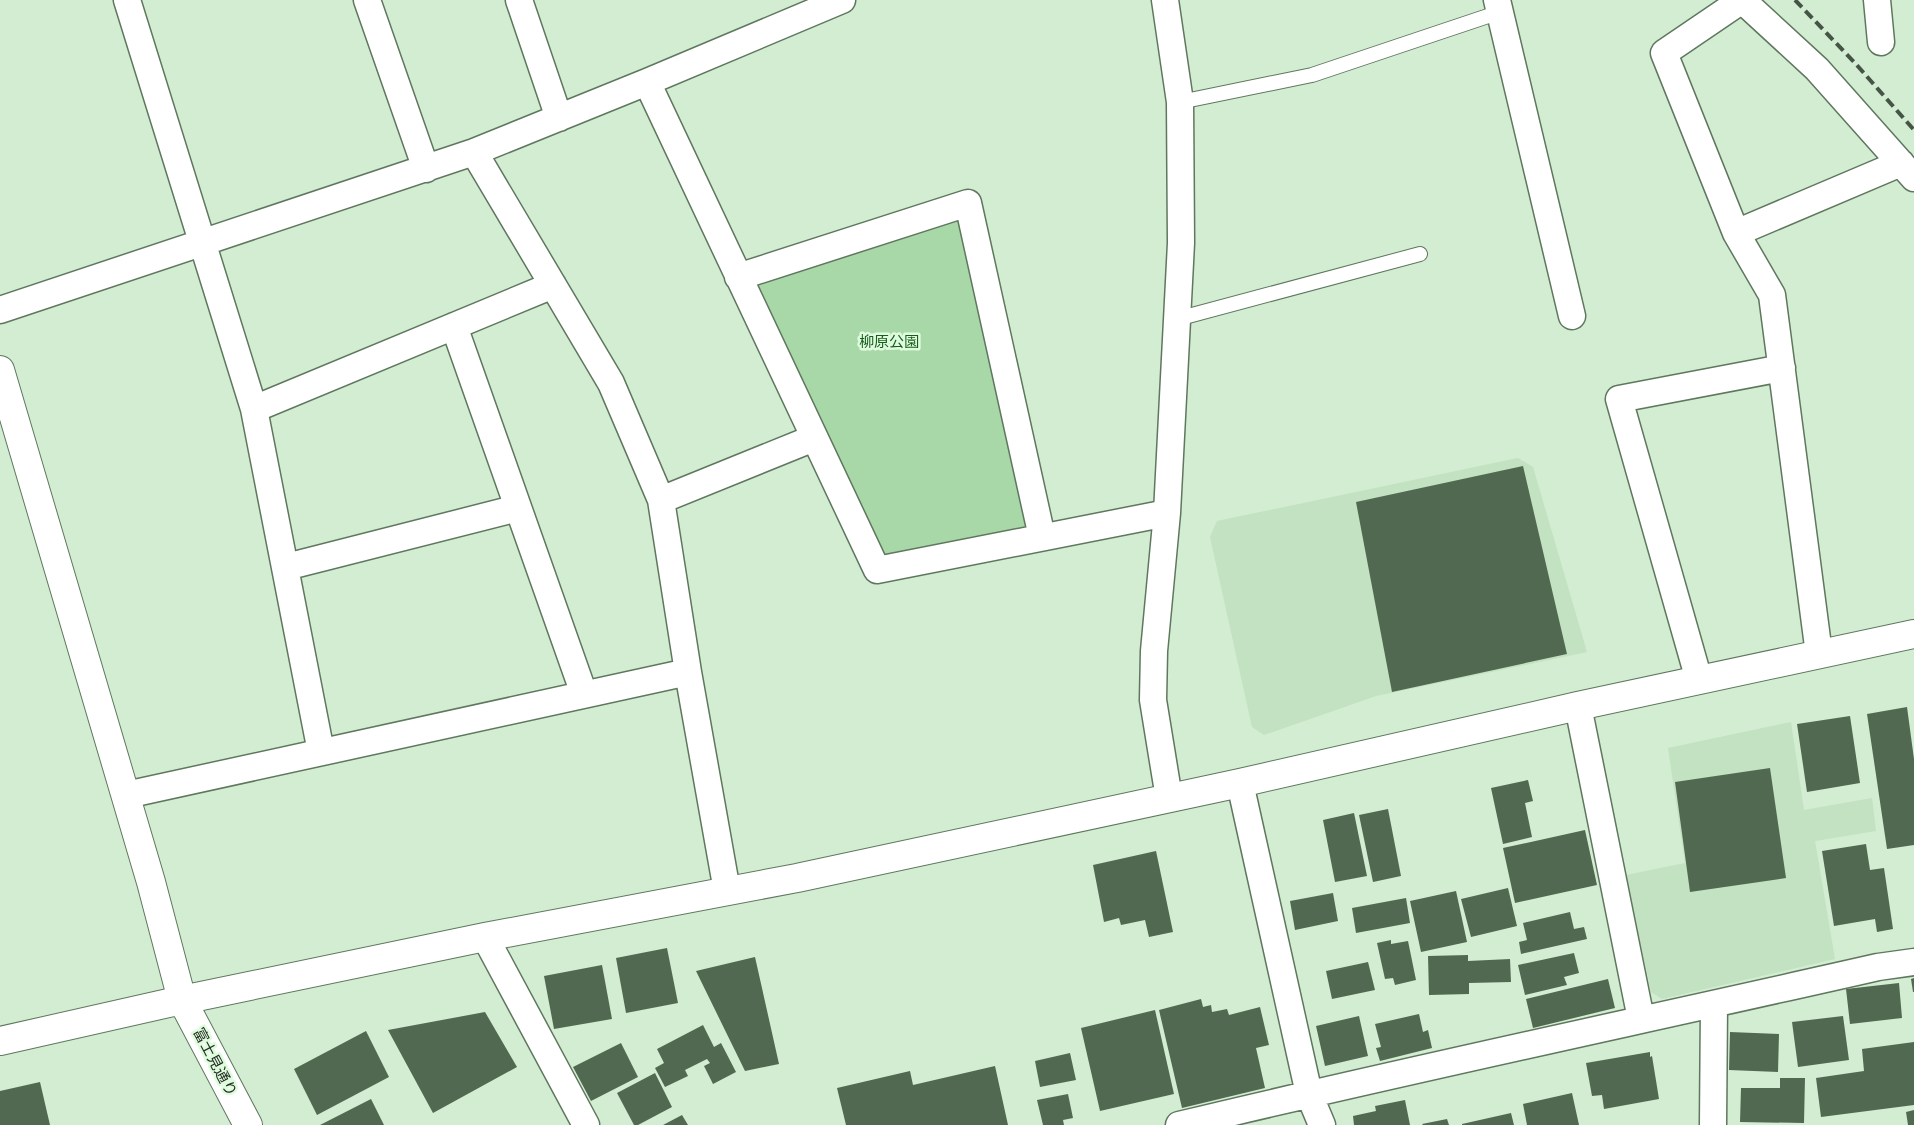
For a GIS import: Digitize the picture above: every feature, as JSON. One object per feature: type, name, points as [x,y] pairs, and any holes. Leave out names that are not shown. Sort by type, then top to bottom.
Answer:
[{"type":"street","points":[[127,0],[254,409],[286,567],[320,752]]},
{"type":"street","points":[[367,0],[426,169]]},
{"type":"street","points":[[519,0],[559,118]]},
{"type":"street","points":[[0,310],[204,244],[474,152],[842,0]]},
{"type":"street","points":[[1165,0],[1180,102],[1181,243],[1167,513],[1154,652],[1153,700],[1169,798]]},
{"type":"street","points":[[1736,233],[1907,170],[1817,69],[1742,0],[1664,53],[1736,233],[1772,295],[1820,654]]},
{"type":"street","points":[[1877,0],[1881,42]]},
{"type":"street","points":[[1499,6],[1572,316]]},
{"type":"street","points":[[647,82],[877,570],[1167,513]]},
{"type":"street","points":[[474,152],[611,383],[661,500],[688,672],[727,891]]},
{"type":"street","points":[[738,277],[968,204],[1042,537]]},
{"type":"street","points":[[254,409],[553,285]]},
{"type":"street","points":[[454,326],[584,694]]},
{"type":"street","points":[[1699,680],[1619,399],[1782,368]]},
{"type":"street","name":"富士見通り","points":[[0,373],[126,795],[182,1000],[248,1125]]},
{"type":"street","points":[[661,500],[814,438]]},
{"type":"street","points":[[286,567],[518,508]]},
{"type":"street","points":[[0,1041],[182,1000],[485,937],[727,891],[1240,783],[1578,706],[1914,634]]},
{"type":"street","points":[[126,795],[688,672]]},
{"type":"street","points":[[1578,706],[1641,1019]]},
{"type":"street","points":[[1240,783],[1309,1094],[1322,1125]]},
{"type":"street","points":[[485,937],[586,1125]]},
{"type":"street","points":[[1179,1125],[1641,1019],[1878,967],[1914,962]]},
{"type":"street","points":[[1713,1125],[1714,1004]]},
{"type":"lane","points":[[1180,102],[1312,75],[1499,6]]},
{"type":"lane","points":[[1177,318],[1420,254]]},
{"type":"shaded area","points":[[1518,458],[1533,467],[1587,652],[1376,696],[1264,735],[1252,727],[1210,537],[1217,521]]},
{"type":"shaded area","points":[[1791,722],[1804,810],[1872,798],[1876,831],[1815,841],[1835,959],[1662,999],[1651,992],[1626,875],[1685,863],[1668,748]]},
{"type":"green space","name":"柳原公園","points":[[968,203],[1042,537],[877,570],[738,277]]},
{"type":"building","points":[[1523,466],[1567,654],[1392,692],[1356,502]]},
{"type":"building","points":[[1907,707],[1914,759],[1914,845],[1887,849],[1867,714]]},
{"type":"building","points":[[1850,716],[1860,783],[1807,792],[1797,724]]},
{"type":"building","points":[[1770,768],[1786,878],[1690,892],[1675,782]]},
{"type":"building","points":[[1528,780],[1533,801],[1525,803],[1532,837],[1503,844],[1491,788]]},
{"type":"building","points":[[1388,809],[1401,876],[1373,882],[1359,815]]},
{"type":"building","points":[[1354,813],[1367,876],[1335,882],[1323,820]]},
{"type":"building","points":[[1585,830],[1597,885],[1515,903],[1503,848]]},
{"type":"building","points":[[1866,844],[1870,870],[1884,868],[1893,929],[1877,932],[1875,919],[1834,926],[1822,851]]},
{"type":"building","points":[[1156,851],[1173,932],[1149,937],[1145,920],[1121,925],[1119,918],[1104,922],[1093,865]]},
{"type":"building","points":[[1508,888],[1517,926],[1471,937],[1461,899]]},
{"type":"building","points":[[1456,891],[1467,942],[1421,952],[1410,901]]},
{"type":"building","points":[[1333,893],[1338,921],[1295,930],[1290,901]]},
{"type":"building","points":[[1406,898],[1410,923],[1356,933],[1352,908]]},
{"type":"building","points":[[1570,912],[1574,929],[1584,927],[1587,939],[1521,954],[1519,942],[1527,940],[1523,923]]},
{"type":"building","points":[[1391,940],[1391,944],[1408,941],[1416,980],[1395,985],[1393,978],[1385,979],[1377,943]]},
{"type":"building","points":[[667,948],[678,1003],[626,1013],[616,958]]},
{"type":"building","points":[[1574,953],[1579,973],[1564,977],[1567,985],[1525,995],[1518,965]]},
{"type":"building","points":[[1468,955],[1468,961],[1510,959],[1511,982],[1469,983],[1469,994],[1429,995],[1428,956]]},
{"type":"building","points":[[755,957],[779,1064],[745,1071],[696,971]]},
{"type":"building","points":[[1368,962],[1375,990],[1332,999],[1326,971]]},
{"type":"building","points":[[602,965],[612,1019],[554,1029],[544,976]]},
{"type":"building","points":[[1914,978],[1914,992],[1913,992],[1911,979]]},
{"type":"building","points":[[1608,979],[1615,1008],[1533,1028],[1526,999]]},
{"type":"building","points":[[1899,983],[1902,1018],[1850,1024],[1846,989]]},
{"type":"building","points":[[1201,999],[1203,1007],[1211,1005],[1212,1012],[1227,1009],[1229,1015],[1260,1007],[1269,1045],[1256,1048],[1265,1088],[1182,1108],[1159,1010]]},
{"type":"building","points":[[1155,1010],[1174,1094],[1100,1111],[1081,1028]]},
{"type":"building","points":[[485,1012],[517,1067],[433,1113],[388,1030]]},
{"type":"building","points":[[1419,1014],[1423,1032],[1428,1030],[1432,1048],[1380,1061],[1376,1048],[1381,1047],[1375,1024]]},
{"type":"building","points":[[1359,1016],[1368,1056],[1325,1066],[1316,1026]]},
{"type":"building","points":[[1843,1016],[1849,1060],[1798,1067],[1792,1022]]},
{"type":"building","points":[[703,1025],[714,1047],[721,1043],[736,1072],[713,1084],[704,1066],[710,1063],[707,1059],[685,1070],[688,1076],[665,1087],[655,1068],[664,1063],[657,1049]]},
{"type":"building","points":[[366,1031],[389,1077],[317,1115],[294,1069]]},
{"type":"building","points":[[1730,1032],[1779,1034],[1778,1072],[1729,1070]]},
{"type":"building","points":[[1914,1042],[1914,1105],[1821,1117],[1816,1078],[1864,1071],[1862,1049]]},
{"type":"building","points":[[621,1043],[638,1077],[591,1101],[573,1067]]},
{"type":"building","points":[[1650,1052],[1659,1099],[1604,1109],[1602,1095],[1592,1096],[1586,1063]]},
{"type":"building","points":[[1070,1053],[1076,1080],[1040,1087],[1035,1061]]},
{"type":"building","points":[[995,1066],[1008,1125],[846,1125],[837,1088],[910,1071],[913,1085]]},
{"type":"building","points":[[655,1073],[672,1107],[638,1125],[634,1125],[617,1093]]},
{"type":"building","points":[[1780,1078],[1805,1078],[1804,1123],[1740,1122],[1741,1088],[1780,1088]]},
{"type":"building","points":[[40,1082],[50,1125],[0,1125],[0,1091]]},
{"type":"building","points":[[1572,1093],[1579,1125],[1527,1125],[1523,1104]]},
{"type":"building","points":[[1068,1094],[1073,1118],[1063,1120],[1064,1125],[1043,1125],[1037,1100]]},
{"type":"building","points":[[371,1099],[384,1125],[320,1125]]},
{"type":"building","points":[[1405,1100],[1410,1125],[1354,1125],[1353,1116],[1376,1111],[1375,1106]]},
{"type":"building","points":[[1914,1110],[1914,1125],[1908,1125],[1906,1112]]},
{"type":"building","points":[[1511,1113],[1514,1125],[1462,1125],[1462,1124]]},
{"type":"building","points":[[682,1115],[688,1125],[663,1125]]},
{"type":"building","points":[[1447,1119],[1449,1125],[1422,1124]]},
{"type":"railway","points":[[1795,0],[1855,63],[1914,130]]}]
